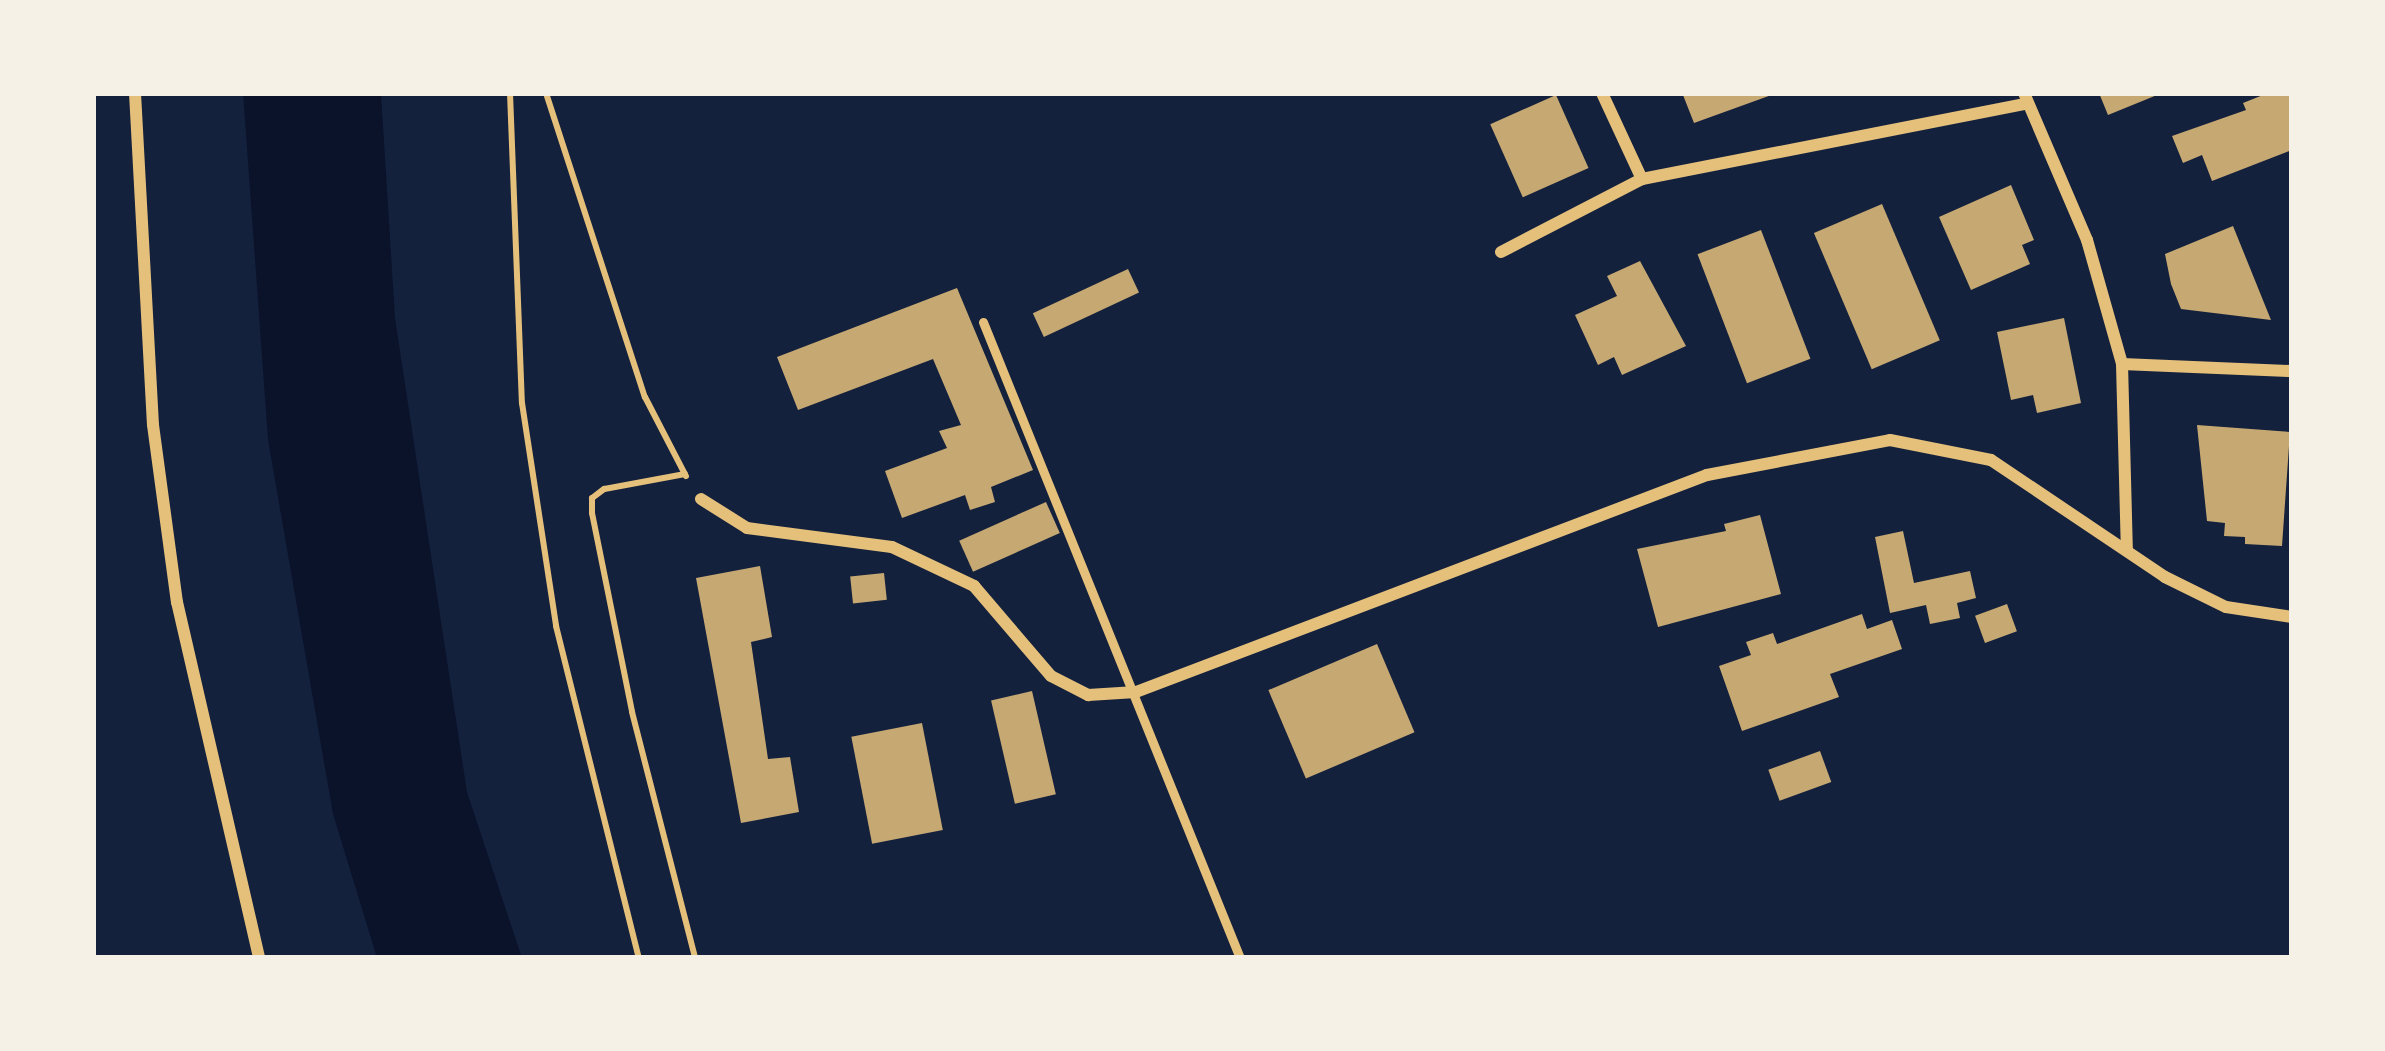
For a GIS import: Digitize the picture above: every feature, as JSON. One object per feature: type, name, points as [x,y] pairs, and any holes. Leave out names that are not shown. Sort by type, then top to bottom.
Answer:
[{"type":"street","points":[[135,93],[153,425],[177,602],[212,775],[259,958]]},
{"type":"street","points":[[1602,93],[1642,179]]},
{"type":"street","points":[[1502,252],[1642,179],[2026,98],[2087,240],[2122,364],[2127,549]]},
{"type":"street","points":[[2122,364],[2292,371]]},
{"type":"street","points":[[701,499],[746,527],[892,548],[974,586],[1051,676],[1088,695],[1136,692],[1707,475],[1890,440],[1991,460],[2226,607],[2292,617]]},
{"type":"lane","points":[[983,322],[1156,736],[1153,757],[1240,958]]},
{"type":"path","points":[[510,93],[521,380],[532,470],[556,626],[639,958]]},
{"type":"path","points":[[546,93],[645,397],[701,499]]},
{"type":"path","points":[[685,474],[604,489],[592,498],[592,513],[632,712],[695,958]]},
{"type":"water","points":[[243,93],[381,93],[395,318],[467,792],[522,958],[377,958],[333,814],[268,440]]},
{"type":"building","points":[[1674,93],[1777,93],[1694,123],[1683,95]]},
{"type":"building","points":[[2099,93],[2162,93],[2108,115]]},
{"type":"building","points":[[2268,93],[2292,93],[2292,150],[2212,181],[2202,155],[2183,163],[2172,136],[2246,110],[2243,103]]},
{"type":"building","points":[[1556,95],[1589,168],[1523,197],[1490,124]]},
{"type":"building","points":[[2011,185],[2034,240],[2022,245],[2030,264],[1971,290],[1939,217]]},
{"type":"building","points":[[1882,204],[1940,340],[1872,369],[1814,233]]},
{"type":"building","points":[[2233,226],[2271,320],[2181,309],[2165,254]]},
{"type":"building","points":[[1761,230],[1810,359],[1747,383],[1698,254]]},
{"type":"building","points":[[1640,261],[1686,346],[1622,375],[1614,357],[1598,365],[1575,315],[1617,296],[1607,276]]},
{"type":"building","points":[[1128,269],[1139,293],[1044,337],[1033,313]]},
{"type":"building","points":[[957,288],[1033,470],[991,487],[995,502],[970,510],[965,495],[902,518],[885,471],[947,448],[939,431],[961,425],[933,359],[798,410],[777,357]]},
{"type":"building","points":[[2064,318],[2081,403],[2037,413],[2033,395],[2011,400],[1997,332]]},
{"type":"building","points":[[2197,425],[2290,432],[2282,546],[2245,544],[2245,537],[2224,536],[2225,523],[2207,521]]},
{"type":"building","points":[[1046,502],[1060,533],[973,572],[959,541]]},
{"type":"building","points":[[1760,515],[1781,594],[1658,627],[1637,549],[1726,531],[1724,524]]},
{"type":"building","points":[[1903,531],[1914,583],[1970,571],[1976,598],[1957,603],[1960,618],[1930,624],[1926,605],[1890,613],[1875,537]]},
{"type":"building","points":[[760,566],[772,637],[751,642],[768,759],[790,757],[799,812],[741,823],[696,578]]},
{"type":"building","points":[[884,573],[887,600],[853,603],[850,577]]},
{"type":"building","points":[[2007,604],[2017,631],[1985,643],[1975,616]]},
{"type":"building","points":[[1862,614],[1867,629],[1892,620],[1902,649],[1830,674],[1839,697],[1742,731],[1719,666],[1751,655],[1746,642],[1773,633],[1777,644]]},
{"type":"building","points":[[1377,644],[1415,732],[1306,778],[1268,690]]},
{"type":"building","points":[[1032,691],[1056,794],[1015,804],[991,700]]},
{"type":"building","points":[[922,723],[943,830],[872,844],[851,737]]},
{"type":"building","points":[[1820,751],[1831,782],[1780,801],[1768,770]]}]
